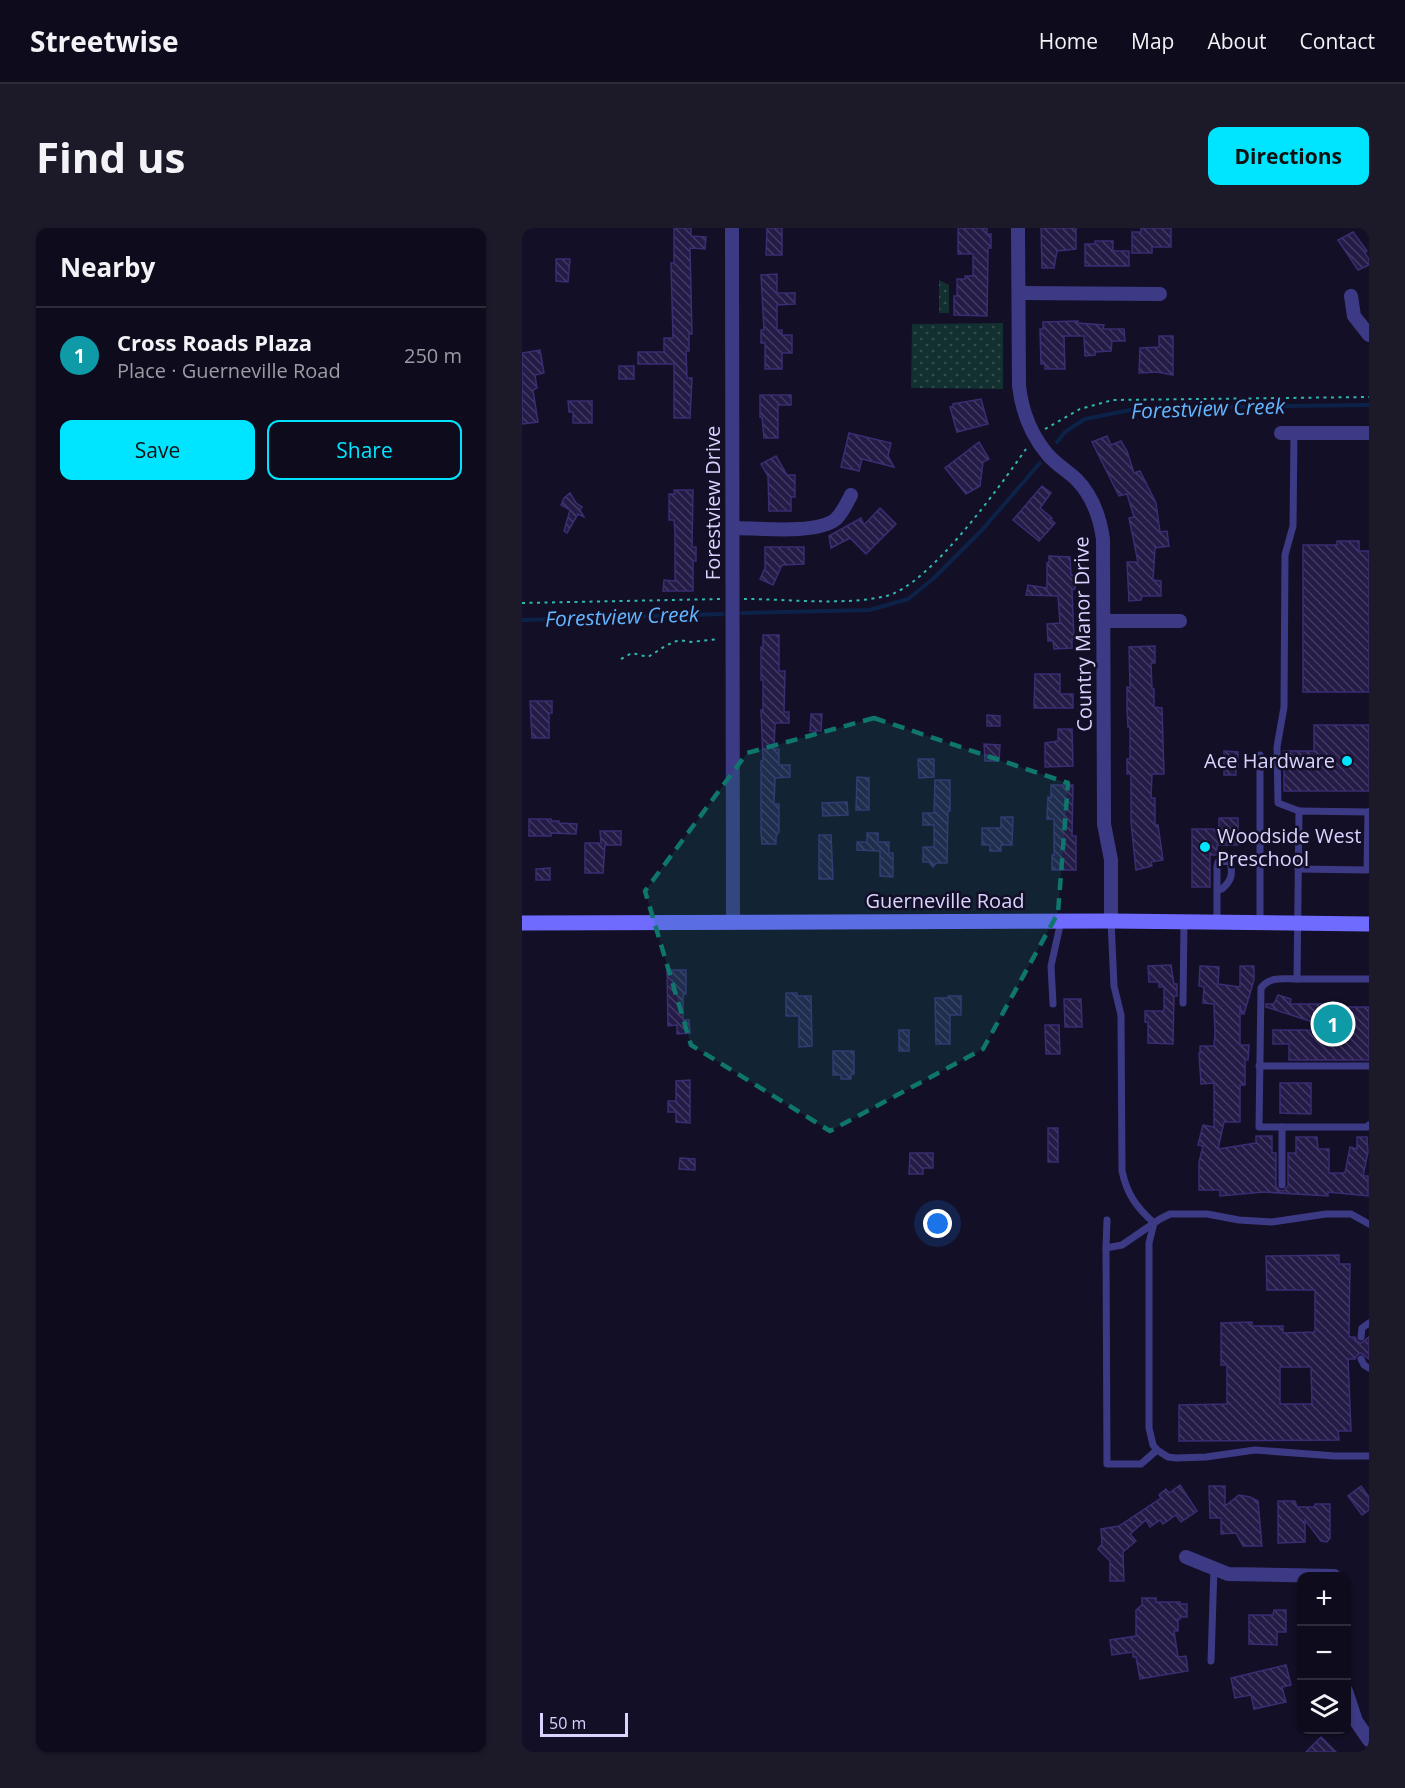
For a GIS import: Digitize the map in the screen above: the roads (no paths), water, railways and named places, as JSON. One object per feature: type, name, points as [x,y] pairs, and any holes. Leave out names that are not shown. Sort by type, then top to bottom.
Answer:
[{"type":"main road","name":"Guerneville Road","points":[[522,923],[1111,921],[1369,924]]},
{"type":"street","name":"Forestview Drive","points":[[732,228],[733,922]]},
{"type":"street","name":"Country Manor Drive","points":[[1018,228],[1019,386],[1022,406],[1039,443],[1054,461],[1084,488],[1100,520],[1103,546],[1104,621],[1104,824],[1111,860],[1111,921]]},
{"type":"street","points":[[1019,293],[1160,294]]},
{"type":"street","points":[[1352,296],[1353,316],[1369,335]]},
{"type":"street","points":[[1287,434],[1369,434]]},
{"type":"street","points":[[733,528],[820,526],[834,520],[851,495]]},
{"type":"street","points":[[1104,621],[1180,621]]},
{"type":"street","points":[[1186,1557],[1228,1574],[1297,1575]]},
{"type":"street","points":[[1351,1704],[1356,1721],[1369,1740]]},
{"type":"lane","points":[[1287,434],[1293,526],[1285,555],[1284,707],[1277,747],[1278,802],[1299,812],[1368,812],[1367,870],[1298,870]]},
{"type":"lane","points":[[1260,755],[1260,923]]},
{"type":"lane","points":[[1297,979],[1299,812]]},
{"type":"lane","points":[[1217,890],[1217,922]]},
{"type":"lane","points":[[1053,1004],[1051,966],[1061,921]]},
{"type":"lane","points":[[1111,921],[1114,986],[1121,1015],[1122,1171],[1125,1186],[1132,1200],[1154,1223]]},
{"type":"lane","points":[[1182,1003],[1184,922]]},
{"type":"lane","points":[[1369,979],[1297,979],[1264,982],[1261,988],[1259,1127],[1367,1127],[1369,1125]]},
{"type":"lane","points":[[1259,1066],[1369,1066]]},
{"type":"lane","points":[[1282,1127],[1282,1185]]},
{"type":"lane","points":[[1106,1248],[1122,1245],[1170,1214],[1207,1214],[1239,1220],[1272,1222],[1339,1213],[1351,1214],[1369,1224]]},
{"type":"lane","points":[[1107,1220],[1107,1464],[1141,1464],[1157,1450]]},
{"type":"lane","points":[[1154,1223],[1149,1243],[1149,1428],[1150,1438],[1157,1450],[1168,1457],[1176,1458],[1263,1450],[1335,1456],[1369,1456]]},
{"type":"lane","points":[[1361,1336],[1362,1328],[1369,1323]]},
{"type":"lane","points":[[1361,1359],[1369,1368]]},
{"type":"lane","points":[[1211,1661],[1214,1568]]},
{"type":"waterway","name":"Forestview Creek","points":[[1057,442],[1065,432],[1085,419],[1130,410],[1369,405]]},
{"type":"waterway","name":"Forestview Creek","points":[[742,613],[870,610],[908,599],[933,579],[982,530],[1040,463]]},
{"type":"waterway","name":"Forestview Creek","points":[[522,620],[723,614]]},
{"type":"place","name":"Ace Hardware","points":[[1347,761]]},
{"type":"place","name":"Woodside West Preschool","points":[[1205,847]]},
{"type":"place","name":"Cross Roads Plaza","points":[[1333,1024]]}]
